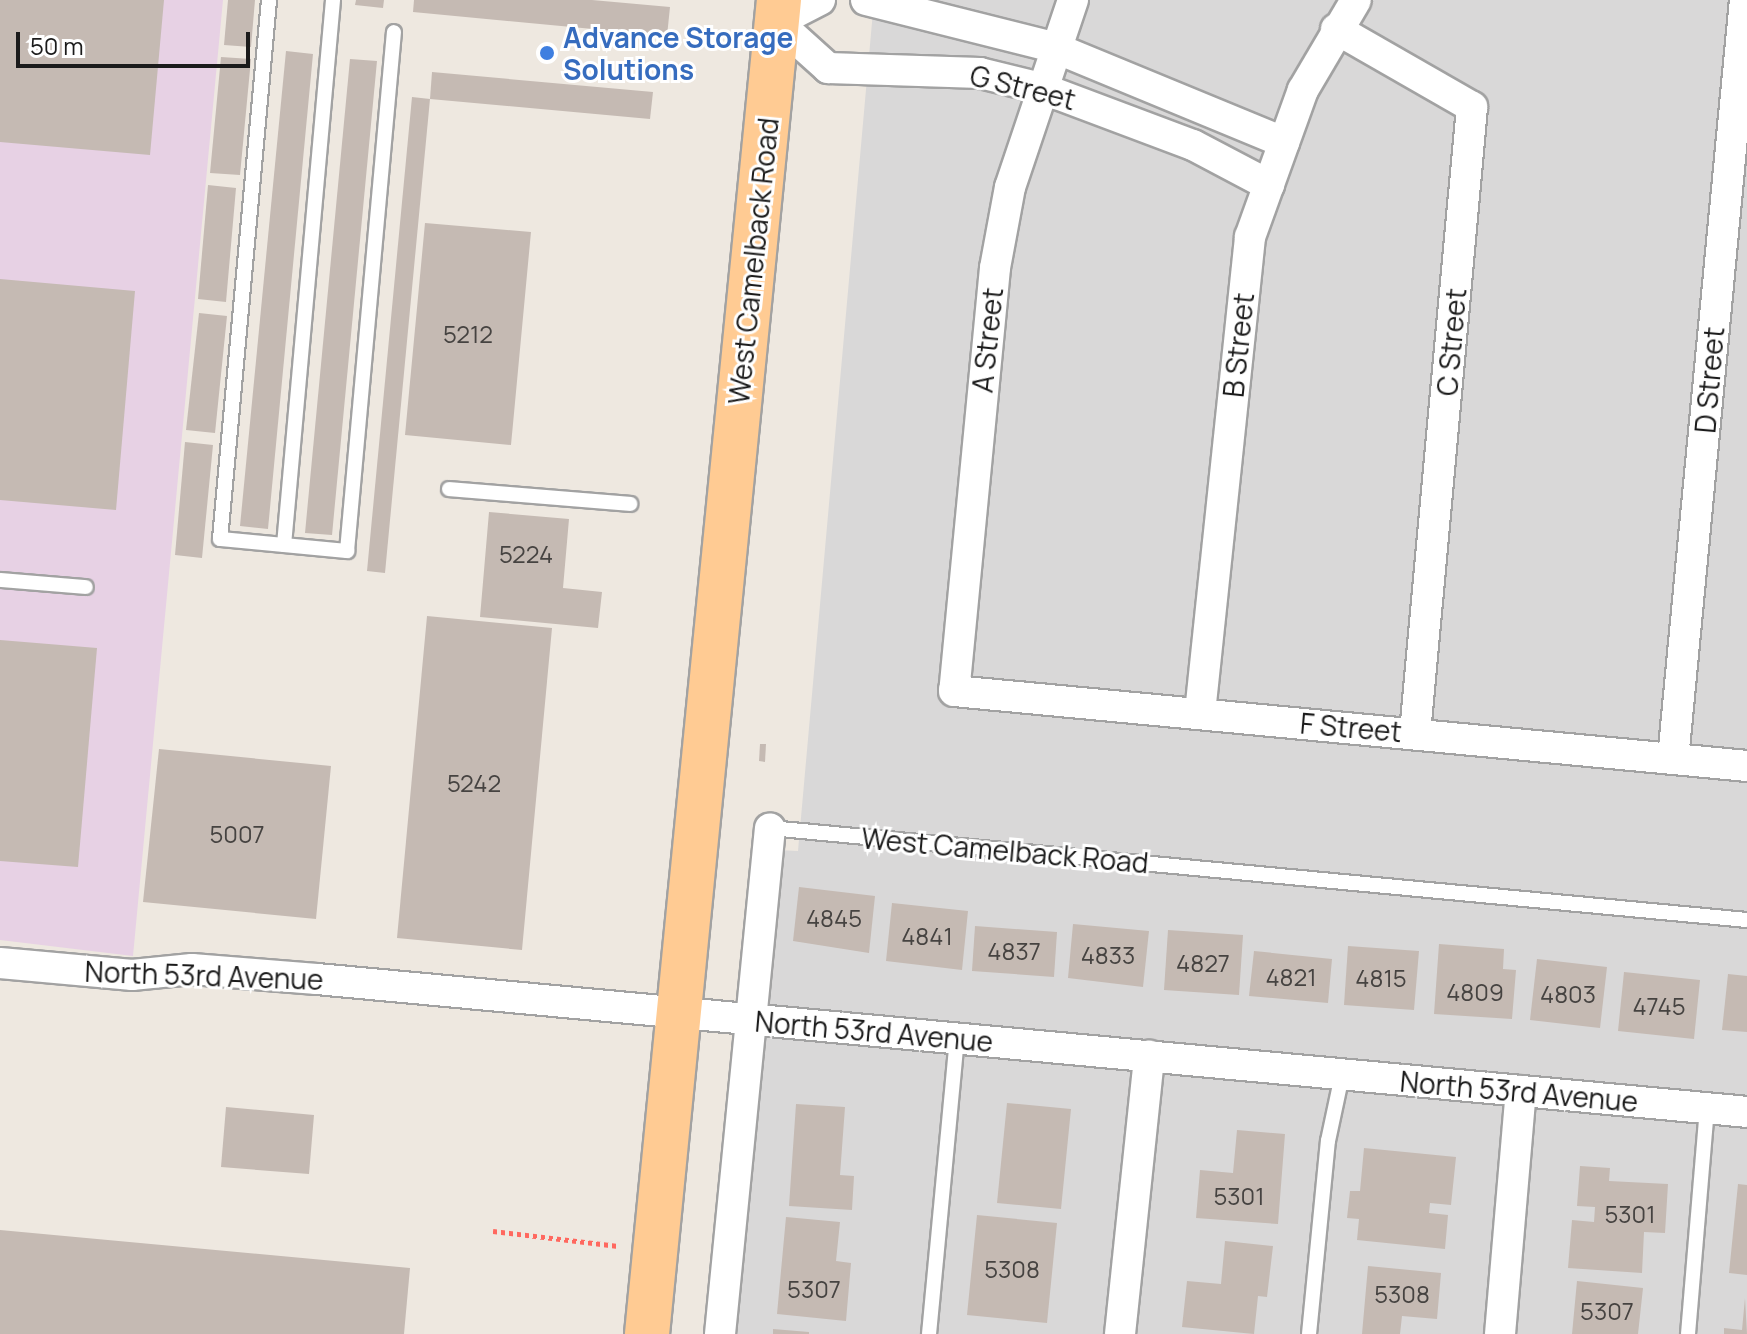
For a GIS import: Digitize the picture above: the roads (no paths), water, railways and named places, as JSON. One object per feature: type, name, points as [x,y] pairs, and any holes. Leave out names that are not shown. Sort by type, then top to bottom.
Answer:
[{"type":"main road","name":"West Camelback Road","points":[[647,1334],[778,11]]},
{"type":"street","points":[[778,11],[820,0]]},
{"type":"street","name":"G Street","points":[[866,0],[1053,47],[1284,142]]},
{"type":"street","name":"A Street","points":[[954,691],[995,268],[1010,187],[1053,47],[1073,0]]},
{"type":"street","name":"B Street","points":[[1200,713],[1250,237],[1303,90],[1336,29],[1356,0]]},
{"type":"street","name":"D Street","points":[[1673,759],[1745,0]]},
{"type":"street","name":"G Street","points":[[778,11],[828,68],[980,73],[1041,88],[1180,139],[1269,185]]},
{"type":"street","name":"C Street","points":[[1336,29],[1472,107],[1415,733]]},
{"type":"street","name":"F Street","points":[[954,691],[1747,766]]},
{"type":"street","name":"West Camelback Road","points":[[720,1334],[770,828]]},
{"type":"street","name":"North 53rd Avenue","points":[[0,963],[132,975],[192,969],[1747,1112]]},
{"type":"street","points":[[1120,1334],[1149,1056]]},
{"type":"street","points":[[1500,1334],[1521,1091]]},
{"type":"lane","points":[[269,0],[220,539],[347,551],[394,32]]},
{"type":"lane","points":[[284,545],[333,0]]},
{"type":"lane","points":[[449,489],[630,504]]},
{"type":"lane","points":[[0,580],[86,587]]},
{"type":"lane","name":"West Camelback Road","points":[[770,828],[1747,920]]},
{"type":"lane","points":[[929,1334],[957,1039]]},
{"type":"lane","points":[[1309,1334],[1328,1141],[1342,1075]]},
{"type":"lane","points":[[1688,1334],[1707,1108]]},
{"type":"place","name":"Advance Storage Solutions","points":[[547,53]]}]
